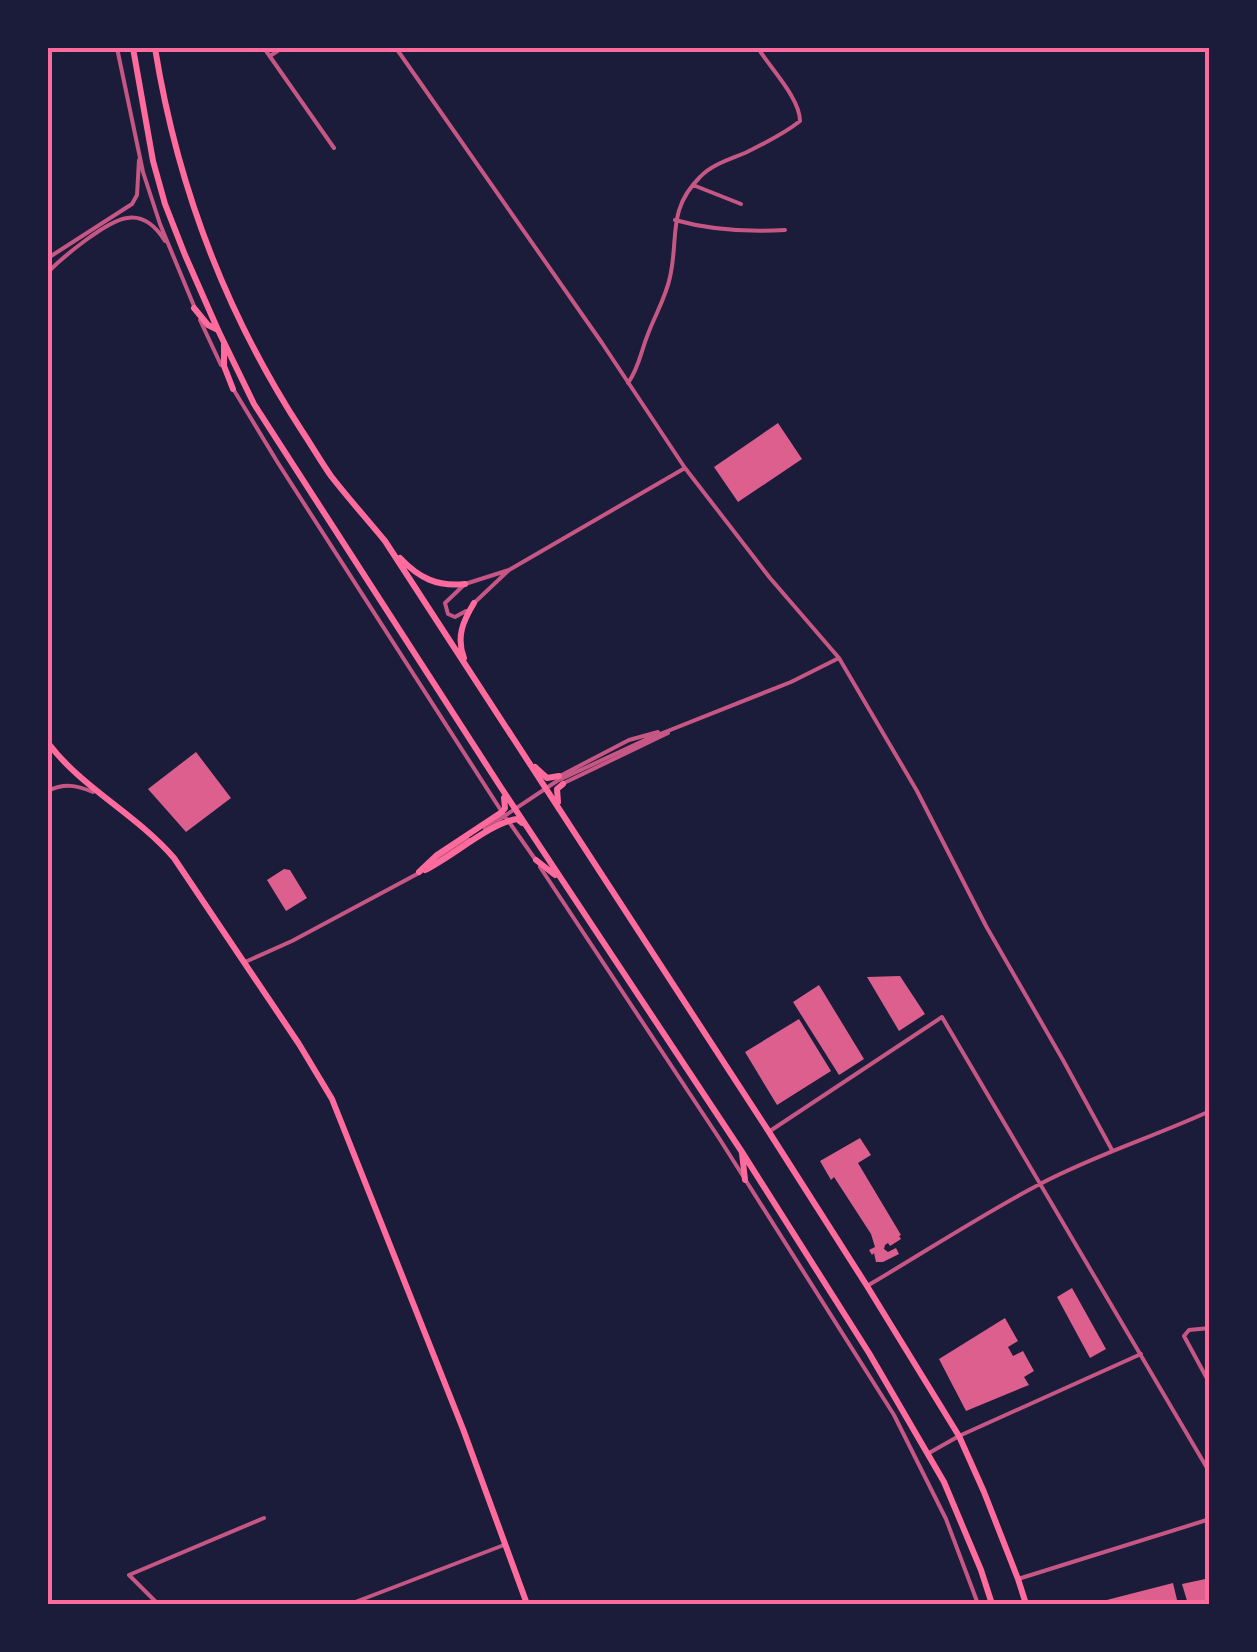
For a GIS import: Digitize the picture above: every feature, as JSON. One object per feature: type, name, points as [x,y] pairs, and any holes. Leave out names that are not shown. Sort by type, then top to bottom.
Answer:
[{"type":"main road","points":[[133,48],[166,204],[185,255],[254,404],[852,1325],[929,1453],[970,1542],[992,1604]]},
{"type":"main road","points":[[155,48],[173,139],[214,267],[273,387],[330,474],[418,575],[438,584],[465,584]]},
{"type":"main road","points":[[194,308],[218,330]]},
{"type":"main road","points":[[224,343],[224,366],[233,389]]},
{"type":"main road","points":[[385,541],[868,1286],[959,1436],[1026,1604]]},
{"type":"main road","points":[[470,672],[460,638],[474,603]]},
{"type":"main road","points":[[48,743],[61,760],[158,840],[174,858],[299,1044],[336,1107],[463,1429],[526,1604]]},
{"type":"main road","points":[[523,756],[547,778],[561,780],[556,797],[570,826]]},
{"type":"main road","points":[[419,872],[436,855],[502,812],[505,800],[500,786]]},
{"type":"main road","points":[[419,872],[509,820],[518,819],[526,826]]},
{"type":"main road","points":[[536,860],[562,880]]},
{"type":"main road","points":[[742,1152],[745,1180]]},
{"type":"street","points":[[117,48],[140,155],[170,250],[233,389],[894,1415],[946,1519],[978,1604]]},
{"type":"street","points":[[264,48],[334,148]]},
{"type":"street","points":[[270,56],[282,48]]},
{"type":"street","points":[[396,48],[685,468],[770,578],[839,658],[1112,1150]]},
{"type":"street","points":[[628,383],[669,283],[680,205],[712,168],[800,122],[795,103],[758,48]]},
{"type":"street","points":[[48,258],[132,204],[140,155]]},
{"type":"street","points":[[693,186],[741,204]]},
{"type":"street","points":[[48,272],[88,240],[128,217],[146,220],[170,250]]},
{"type":"street","points":[[675,220],[742,230],[785,230]]},
{"type":"street","points":[[509,570],[465,613],[455,617],[448,614],[445,603],[465,584],[509,570],[685,468]]},
{"type":"street","points":[[245,962],[419,872],[558,781],[839,658]]},
{"type":"street","points":[[561,780],[681,726]]},
{"type":"street","points":[[561,780],[629,740],[664,732]]},
{"type":"street","points":[[48,791],[66,785],[102,795]]},
{"type":"street","points":[[769,1132],[942,1017],[1210,1473]]},
{"type":"street","points":[[868,1286],[1040,1184],[1210,1111]]},
{"type":"street","points":[[1210,1328],[1190,1330],[1184,1336],[1210,1384]]},
{"type":"street","points":[[929,1453],[1141,1354]]},
{"type":"street","points":[[158,1604],[129,1575],[264,1518]]},
{"type":"street","points":[[1018,1579],[1210,1518]]},
{"type":"street","points":[[350,1604],[504,1545]]},
{"type":"building","points":[[778,423],[802,459],[738,502],[714,467]]},
{"type":"building","points":[[196,752],[231,798],[186,832],[148,789]]},
{"type":"building","points":[[284,869],[290,870],[307,898],[286,911],[267,880]]},
{"type":"building","points":[[900,976],[925,1014],[899,1031],[867,977]]},
{"type":"building","points":[[819,985],[864,1059],[839,1075],[793,1002]]},
{"type":"building","points":[[799,1019],[831,1071],[777,1105],[745,1052]]},
{"type":"building","points":[[860,1138],[871,1155],[858,1163],[901,1235],[901,1239],[890,1246],[888,1243],[884,1249],[888,1252],[896,1248],[899,1254],[883,1262],[876,1262],[869,1250],[875,1247],[871,1234],[820,1161]]},
{"type":"building","points":[[1072,1288],[1106,1349],[1090,1358],[1057,1297]]},
{"type":"building","points":[[1005,1318],[1018,1341],[1008,1347],[1013,1356],[1023,1351],[1034,1371],[1024,1377],[1029,1385],[966,1411],[939,1359]]},
{"type":"building","points":[[1210,1578],[1210,1604],[1188,1604],[1182,1584]]},
{"type":"building","points":[[1173,1583],[1178,1604],[1095,1604],[1095,1603]]}]
